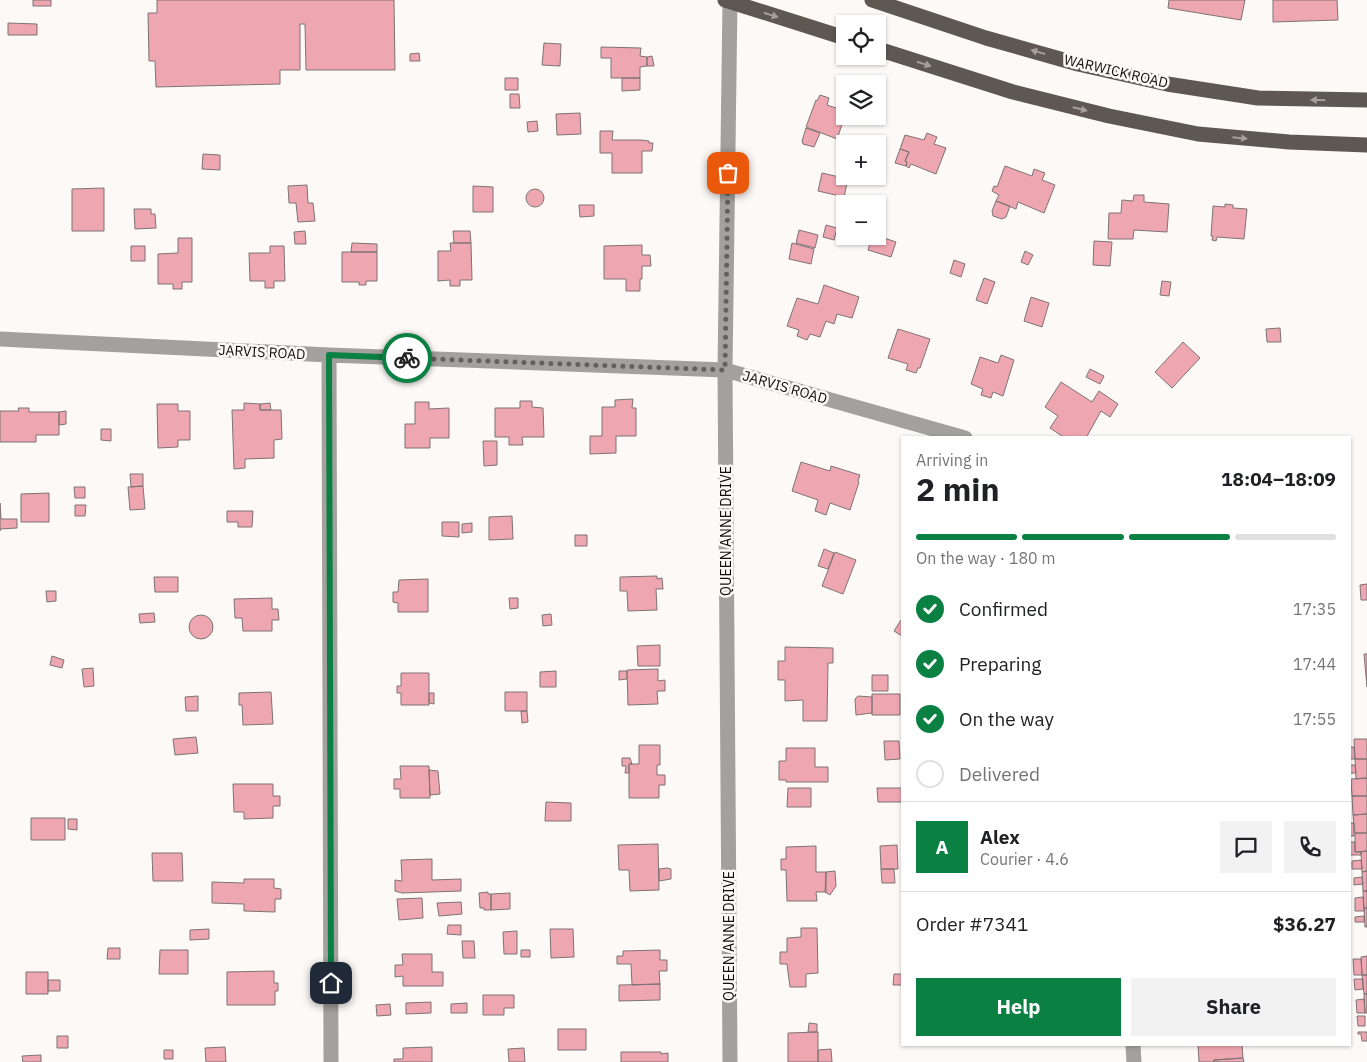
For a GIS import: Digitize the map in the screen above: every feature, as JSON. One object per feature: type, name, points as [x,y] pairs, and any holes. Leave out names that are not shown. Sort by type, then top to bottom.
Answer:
[{"type":"main road","points":[[728,0],[836,35]]},
{"type":"main road","name":"WARWICK ROAD","points":[[872,0],[986,38],[1078,64],[1168,84],[1258,98],[1367,100]]},
{"type":"main road","points":[[886,52],[1013,92],[1109,116],[1189,132],[1289,142],[1367,145]]},
{"type":"street","name":"QUEEN ANNE DRIVE","points":[[728,0],[725,370],[730,1062]]},
{"type":"street","name":"JARVIS ROAD","points":[[0,339],[329,355],[725,370],[958,436]]},
{"type":"street","points":[[329,355],[331,1062]]},
{"type":"street","points":[[1133,1046],[1134,1062]]},
{"type":"building","points":[[33,0],[51,0],[51,6],[33,6]]},
{"type":"building","points":[[157,0],[394,0],[395,70],[306,70],[305,24],[300,24],[300,70],[280,70],[280,84],[156,87],[155,61],[149,61],[148,13],[157,13]]},
{"type":"building","points":[[1169,0],[1245,0],[1241,20],[1168,8]]},
{"type":"building","points":[[1273,0],[1337,0],[1338,20],[1273,22]]},
{"type":"building","points":[[8,23],[37,24],[37,35],[8,35]]},
{"type":"building","points":[[544,43],[561,44],[560,66],[542,65]]},
{"type":"building","points":[[601,47],[641,48],[640,56],[647,57],[647,66],[640,67],[640,78],[611,78],[611,58],[601,58]]},
{"type":"building","points":[[419,53],[420,61],[410,61],[410,54]]},
{"type":"building","points":[[652,56],[654,66],[647,66],[647,57]]},
{"type":"building","points":[[505,78],[518,78],[518,90],[505,90]]},
{"type":"building","points":[[622,78],[640,78],[640,90],[622,91]]},
{"type":"building","points":[[510,94],[519,94],[520,108],[510,108]]},
{"type":"building","points":[[820,95],[829,98],[827,105],[836,108],[836,125],[842,125],[836,139],[806,127]]},
{"type":"building","points":[[580,113],[581,134],[557,135],[556,114]]},
{"type":"building","points":[[537,121],[538,131],[528,132],[527,122]]},
{"type":"building","points":[[806,128],[820,133],[814,147],[803,144],[802,141]]},
{"type":"building","points":[[600,131],[613,131],[612,140],[641,140],[653,143],[652,151],[642,151],[642,173],[612,173],[612,153],[600,153]]},
{"type":"building","points":[[927,133],[937,137],[934,144],[946,148],[936,174],[911,164],[909,168],[906,166],[907,162],[905,161],[909,152],[900,149],[905,135],[924,140]]},
{"type":"building","points":[[900,149],[909,152],[905,161],[907,162],[906,166],[895,163]]},
{"type":"building","points":[[203,154],[220,155],[220,170],[202,169]]},
{"type":"building","points":[[1005,166],[1032,176],[1034,169],[1045,173],[1042,180],[1055,185],[1044,213],[1018,202],[1016,209],[996,201],[999,195],[992,191],[994,186],[997,187]]},
{"type":"building","points":[[822,173],[836,176],[836,185],[847,185],[844,195],[818,191]]},
{"type":"building","points":[[307,185],[308,203],[313,203],[315,221],[298,222],[296,203],[289,203],[288,186]]},
{"type":"building","points":[[473,186],[493,187],[493,212],[473,212]]},
{"type":"building","points":[[104,188],[104,231],[72,231],[72,189]]},
{"type":"building","points":[[535,189],[541,192],[544,198],[541,204],[535,207],[529,204],[526,198],[529,192]]},
{"type":"building","points":[[1134,195],[1144,195],[1144,202],[1169,204],[1167,232],[1134,230],[1133,239],[1108,239],[1109,213],[1121,213],[1122,200],[1133,201]]},
{"type":"building","points":[[996,201],[1010,206],[1006,217],[1002,219],[993,216],[992,211]]},
{"type":"building","points":[[1225,204],[1233,205],[1233,208],[1247,209],[1244,239],[1217,237],[1216,241],[1212,240],[1213,206],[1225,207]]},
{"type":"building","points":[[579,205],[594,205],[594,216],[580,217]]},
{"type":"building","points":[[134,209],[151,209],[151,214],[155,214],[156,228],[135,229]]},
{"type":"building","points":[[826,225],[836,228],[834,240],[823,237]]},
{"type":"building","points":[[799,230],[818,235],[815,248],[796,243]]},
{"type":"building","points":[[305,231],[306,244],[295,244],[294,232]]},
{"type":"building","points":[[453,231],[470,231],[471,243],[454,243]]},
{"type":"building","points":[[178,238],[192,238],[192,282],[182,282],[182,289],[173,289],[173,284],[158,284],[158,254],[178,253]]},
{"type":"building","points":[[886,239],[896,242],[891,257],[868,250],[869,245],[886,245]]},
{"type":"building","points":[[1094,241],[1112,242],[1110,266],[1093,265]]},
{"type":"building","points":[[352,243],[377,244],[377,252],[351,252]]},
{"type":"building","points":[[450,243],[471,243],[472,280],[460,280],[460,286],[450,286],[450,280],[438,281],[438,251],[451,251]]},
{"type":"building","points":[[792,243],[814,249],[811,264],[789,259]]},
{"type":"building","points":[[642,245],[642,255],[650,255],[651,266],[642,266],[640,291],[626,291],[626,279],[604,279],[604,246]]},
{"type":"building","points":[[131,246],[145,246],[145,261],[131,261]]},
{"type":"building","points":[[270,246],[284,246],[285,281],[274,281],[274,288],[265,288],[265,281],[250,281],[249,253],[270,253]]},
{"type":"building","points":[[1025,251],[1033,255],[1028,265],[1021,262]]},
{"type":"building","points":[[342,252],[377,252],[377,281],[366,281],[366,285],[359,285],[359,282],[342,282]]},
{"type":"building","points":[[954,260],[965,264],[961,277],[950,273]]},
{"type":"building","points":[[984,278],[995,282],[987,304],[976,300]]},
{"type":"building","points":[[1162,281],[1171,282],[1169,296],[1160,295]]},
{"type":"building","points":[[824,285],[859,297],[852,318],[837,314],[834,324],[826,321],[820,337],[810,334],[807,340],[797,336],[799,330],[787,326],[797,298],[818,304]]},
{"type":"building","points":[[1031,297],[1049,303],[1042,327],[1024,321]]},
{"type":"building","points":[[1280,328],[1281,342],[1267,342],[1266,329]]},
{"type":"building","points":[[898,329],[930,339],[920,368],[918,368],[916,373],[906,370],[908,364],[888,358]]},
{"type":"building","points":[[1183,342],[1200,358],[1172,388],[1155,372]]},
{"type":"building","points":[[1001,355],[1014,360],[1003,396],[993,392],[991,398],[981,395],[983,389],[971,384],[980,357],[998,363]]},
{"type":"building","points":[[1090,369],[1104,376],[1100,384],[1086,377]]},
{"type":"building","points":[[1061,382],[1092,402],[1099,391],[1118,404],[1110,417],[1101,411],[1087,436],[1062,436],[1050,428],[1058,416],[1045,407]]},
{"type":"building","points":[[633,399],[632,408],[636,408],[636,436],[616,436],[616,453],[590,454],[590,436],[602,436],[602,407],[615,407],[615,400]]},
{"type":"building","points":[[520,401],[532,401],[532,407],[543,408],[544,437],[522,437],[523,445],[509,445],[509,437],[495,437],[495,408],[520,408]]},
{"type":"building","points":[[415,402],[429,402],[429,409],[449,408],[449,438],[430,438],[430,448],[405,448],[405,424],[415,424]]},
{"type":"building","points":[[244,403],[260,404],[260,410],[281,410],[282,439],[274,440],[274,458],[245,459],[245,468],[234,469],[232,410],[244,410]]},
{"type":"building","points":[[270,403],[271,410],[260,410],[260,404]]},
{"type":"building","points":[[157,404],[178,404],[178,411],[190,411],[190,440],[178,440],[178,447],[158,448]]},
{"type":"building","points":[[18,408],[29,408],[29,412],[59,412],[59,435],[36,435],[36,442],[0,442],[0,411],[19,411]]},
{"type":"building","points":[[66,411],[66,424],[59,425],[59,412]]},
{"type":"building","points":[[101,429],[111,429],[111,441],[101,440]]},
{"type":"building","points":[[483,441],[497,441],[497,465],[484,466]]},
{"type":"building","points":[[801,462],[830,471],[831,466],[860,475],[850,510],[830,503],[826,515],[815,511],[818,500],[792,491]]},
{"type":"building","points":[[130,474],[143,474],[143,486],[131,487]]},
{"type":"building","points":[[143,486],[145,509],[130,510],[128,487]]},
{"type":"building","points":[[74,487],[85,487],[85,498],[75,498]]},
{"type":"building","points":[[49,493],[49,522],[21,522],[21,494]]},
{"type":"building","points":[[0,503],[1,519],[17,519],[17,528],[0,529]]},
{"type":"building","points":[[75,505],[86,505],[85,516],[75,516]]},
{"type":"building","points":[[227,511],[253,511],[252,527],[238,527],[238,522],[227,522]]},
{"type":"building","points":[[512,516],[513,539],[489,540],[489,517]]},
{"type":"building","points":[[442,522],[459,522],[459,537],[442,536]]},
{"type":"building","points":[[472,523],[472,532],[462,533],[462,524]]},
{"type":"building","points":[[575,535],[587,535],[587,546],[575,546]]},
{"type":"building","points":[[824,549],[834,553],[828,569],[818,566]]},
{"type":"building","points":[[835,552],[856,560],[843,594],[822,586]]},
{"type":"building","points":[[657,576],[657,579],[662,578],[663,589],[656,589],[657,610],[628,611],[627,591],[620,591],[620,577]]},
{"type":"building","points":[[154,577],[178,577],[178,592],[155,592]]},
{"type":"building","points":[[428,579],[428,612],[398,612],[398,603],[393,602],[393,592],[398,592],[399,580]]},
{"type":"building","points":[[1367,584],[1367,600],[1361,600],[1360,585]]},
{"type":"building","points":[[46,591],[56,591],[56,601],[47,602]]},
{"type":"building","points":[[272,598],[272,609],[278,609],[279,620],[272,620],[272,631],[243,631],[242,618],[235,618],[234,599]]},
{"type":"building","points":[[509,598],[518,598],[518,608],[510,609]]},
{"type":"building","points":[[154,613],[155,622],[140,623],[139,614]]},
{"type":"building","points":[[551,614],[552,625],[543,626],[542,615]]},
{"type":"building","points":[[201,615],[210,618],[213,627],[210,636],[201,639],[192,636],[189,627],[192,618]]},
{"type":"building","points":[[901,620],[901,635],[894,631]]},
{"type":"building","points":[[660,645],[660,666],[638,666],[637,646]]},
{"type":"building","points":[[785,647],[833,648],[833,663],[828,663],[827,721],[803,721],[803,700],[785,701],[785,680],[778,680],[778,661],[785,661]]},
{"type":"building","points":[[1364,654],[1367,654],[1367,687]]},
{"type":"building","points":[[52,656],[64,660],[62,668],[50,665]]},
{"type":"building","points":[[93,668],[94,686],[84,687],[82,669]]},
{"type":"building","points":[[658,669],[658,681],[665,680],[665,691],[657,691],[658,704],[628,705],[627,670]]},
{"type":"building","points":[[556,671],[556,687],[540,687],[540,672]]},
{"type":"building","points":[[619,671],[627,671],[627,679],[619,680]]},
{"type":"building","points":[[401,673],[429,673],[429,705],[401,705],[401,693],[397,693],[397,686],[401,686]]},
{"type":"building","points":[[872,675],[888,675],[888,691],[872,691]]},
{"type":"building","points":[[271,692],[273,724],[243,725],[239,693]]},
{"type":"building","points":[[505,692],[527,692],[527,711],[505,711]]},
{"type":"building","points":[[429,693],[434,693],[434,704],[429,703]]},
{"type":"building","points":[[872,694],[900,694],[900,715],[872,715]]},
{"type":"building","points":[[198,696],[198,711],[186,711],[185,697]]},
{"type":"building","points":[[858,696],[872,697],[872,713],[856,715],[855,699]]},
{"type":"building","points":[[521,711],[527,711],[528,722],[522,723]]},
{"type":"building","points":[[196,737],[198,753],[175,755],[173,739]]},
{"type":"building","points":[[1354,739],[1367,739],[1367,759],[1355,759]]},
{"type":"building","points":[[884,741],[899,741],[900,759],[885,760]]},
{"type":"building","points":[[639,745],[660,745],[660,765],[657,765],[657,775],[665,775],[665,785],[659,785],[659,798],[629,798],[629,764],[639,764]]},
{"type":"building","points":[[1351,747],[1354,747],[1355,759],[1351,759]]},
{"type":"building","points":[[786,748],[815,748],[815,767],[828,767],[828,782],[786,782],[786,780],[779,780],[779,761],[786,761]]},
{"type":"building","points":[[622,758],[630,758],[632,764],[629,764],[629,773],[625,773],[626,766],[622,766]]},
{"type":"building","points":[[1355,759],[1367,759],[1367,778],[1356,779]]},
{"type":"building","points":[[1351,765],[1355,765],[1356,773],[1351,773]]},
{"type":"building","points":[[400,766],[429,766],[430,798],[400,798],[400,789],[394,789],[394,779],[401,779]]},
{"type":"building","points":[[429,770],[438,771],[440,794],[430,795]]},
{"type":"building","points":[[1367,778],[1367,796],[1352,796],[1351,779]]},
{"type":"building","points":[[233,784],[273,784],[273,796],[280,796],[280,806],[273,806],[273,818],[244,819],[244,812],[234,812]]},
{"type":"building","points":[[788,788],[811,788],[811,807],[787,807]]},
{"type":"building","points":[[877,788],[901,788],[901,802],[878,802]]},
{"type":"building","points":[[1352,796],[1367,796],[1367,814],[1353,815]]},
{"type":"building","points":[[546,802],[571,803],[571,821],[545,821]]},
{"type":"building","points":[[1367,814],[1367,833],[1355,833],[1353,815]]},
{"type":"building","points":[[31,818],[65,818],[65,840],[31,840]]},
{"type":"building","points":[[68,819],[77,819],[77,830],[68,829]]},
{"type":"building","points":[[1351,823],[1354,823],[1354,836],[1351,836]]},
{"type":"building","points":[[1355,833],[1367,833],[1367,851],[1355,852]]},
{"type":"building","points":[[1351,842],[1355,842],[1355,852],[1361,852],[1361,855],[1351,855]]},
{"type":"building","points":[[658,844],[659,890],[630,891],[629,870],[619,870],[618,845]]},
{"type":"building","points":[[897,845],[898,869],[881,869],[880,846]]},
{"type":"building","points":[[816,846],[816,872],[826,872],[826,892],[816,892],[817,901],[787,901],[786,870],[781,870],[781,859],[786,859],[786,847]]},
{"type":"building","points":[[1367,851],[1367,871],[1362,872],[1361,852]]},
{"type":"building","points":[[152,853],[182,853],[183,881],[153,881]]},
{"type":"building","points":[[432,859],[432,880],[461,879],[461,891],[402,893],[395,891],[395,880],[402,881],[401,860]]},
{"type":"building","points":[[1361,860],[1362,869],[1352,869],[1352,861]]},
{"type":"building","points":[[659,869],[671,869],[671,879],[659,881]]},
{"type":"building","points":[[881,869],[894,869],[895,883],[882,883]]},
{"type":"building","points":[[835,871],[836,886],[830,895],[825,892],[826,872]]},
{"type":"building","points":[[1367,871],[1367,891],[1363,891],[1362,872]]},
{"type":"building","points":[[1362,877],[1363,884],[1354,885],[1354,878]]},
{"type":"building","points":[[244,879],[274,879],[274,888],[281,889],[281,899],[275,899],[275,912],[244,911],[244,904],[212,903],[212,882],[244,883]]},
{"type":"building","points":[[1363,891],[1367,891],[1367,908],[1364,908]]},
{"type":"building","points":[[488,892],[488,894],[491,894],[491,910],[484,910],[484,908],[480,908],[479,893]]},
{"type":"building","points":[[510,893],[510,909],[491,910],[491,894]]},
{"type":"building","points":[[1363,897],[1364,911],[1355,911],[1355,898]]},
{"type":"building","points":[[422,898],[423,918],[399,920],[397,899]]},
{"type":"building","points":[[461,902],[462,914],[439,916],[437,903]]},
{"type":"building","points":[[1364,908],[1367,908],[1367,927],[1365,927]]},
{"type":"building","points":[[1364,916],[1364,922],[1355,922],[1355,917]]},
{"type":"building","points":[[448,925],[461,925],[461,935],[447,934]]},
{"type":"building","points":[[801,928],[817,928],[818,973],[806,974],[806,987],[790,987],[787,964],[780,964],[780,952],[787,952],[787,938],[801,937]]},
{"type":"building","points":[[209,929],[209,939],[190,940],[190,930]]},
{"type":"building","points":[[550,929],[573,929],[574,957],[551,958]]},
{"type":"building","points":[[517,931],[517,954],[504,954],[503,932]]},
{"type":"building","points":[[462,941],[474,941],[475,958],[463,958]]},
{"type":"building","points":[[108,948],[120,948],[120,959],[107,959]]},
{"type":"building","points":[[160,950],[188,950],[188,974],[159,974]]},
{"type":"building","points":[[521,950],[530,950],[530,957],[521,957]]},
{"type":"building","points":[[660,950],[660,960],[667,960],[667,971],[659,971],[660,984],[632,985],[631,964],[617,964],[617,956],[623,956],[623,951]]},
{"type":"building","points":[[402,954],[432,954],[432,972],[443,972],[443,986],[403,986],[403,976],[395,977],[395,965],[403,965]]},
{"type":"building","points":[[1367,956],[1367,975],[1362,975],[1361,957]]},
{"type":"building","points":[[1353,959],[1361,959],[1362,975],[1354,975]]},
{"type":"building","points":[[274,971],[274,983],[278,983],[278,991],[275,991],[275,1005],[227,1005],[227,972]]},
{"type":"building","points":[[26,972],[48,972],[48,994],[26,994]]},
{"type":"building","points":[[894,974],[901,974],[901,985],[893,985]]},
{"type":"building","points":[[1362,975],[1367,975],[1367,994],[1364,994]]},
{"type":"building","points":[[1354,979],[1363,979],[1363,989],[1355,990]]},
{"type":"building","points":[[48,980],[60,980],[60,991],[48,991]]},
{"type":"building","points":[[660,984],[660,1000],[619,1001],[619,985]]},
{"type":"building","points":[[1364,994],[1367,994],[1367,1013],[1365,1013]]},
{"type":"building","points":[[483,995],[514,995],[514,1008],[504,1008],[504,1015],[483,1015]]},
{"type":"building","points":[[1364,999],[1365,1013],[1357,1013],[1356,1000]]},
{"type":"building","points":[[431,1002],[431,1013],[406,1014],[406,1003]]},
{"type":"building","points":[[467,1003],[467,1013],[451,1013],[451,1004]]},
{"type":"building","points":[[390,1004],[391,1015],[377,1016],[376,1005]]},
{"type":"building","points":[[1357,1016],[1365,1016],[1365,1026],[1358,1026]]},
{"type":"building","points":[[809,1023],[817,1024],[817,1032],[808,1032]]},
{"type":"building","points":[[558,1029],[586,1029],[586,1050],[558,1050]]},
{"type":"building","points":[[818,1032],[818,1062],[788,1062],[788,1033]]},
{"type":"building","points":[[1358,1032],[1367,1032],[1367,1041],[1362,1041],[1361,1034],[1358,1034]]},
{"type":"building","points":[[57,1036],[68,1036],[68,1048],[57,1048]]},
{"type":"building","points":[[1198,1046],[1242,1046],[1243,1058],[1199,1062]]},
{"type":"building","points":[[225,1047],[226,1062],[206,1062],[205,1048]]},
{"type":"building","points":[[432,1047],[432,1062],[394,1062],[394,1059],[403,1059],[403,1048]]},
{"type":"building","points":[[524,1048],[525,1062],[509,1062],[508,1049]]},
{"type":"building","points":[[831,1049],[832,1062],[818,1062],[818,1050]]},
{"type":"building","points":[[164,1050],[173,1050],[173,1059],[164,1059]]},
{"type":"building","points":[[621,1052],[668,1053],[668,1062],[621,1062]]},
{"type":"building","points":[[41,1055],[41,1062],[23,1062],[22,1056]]},
{"type":"building","points":[[1243,1058],[1244,1062],[1214,1062],[1214,1060]]},
{"type":"way so far","points":[[407,358],[725,370],[728,173]]},
{"type":"route","points":[[331,983],[329,355],[407,358]]}]
